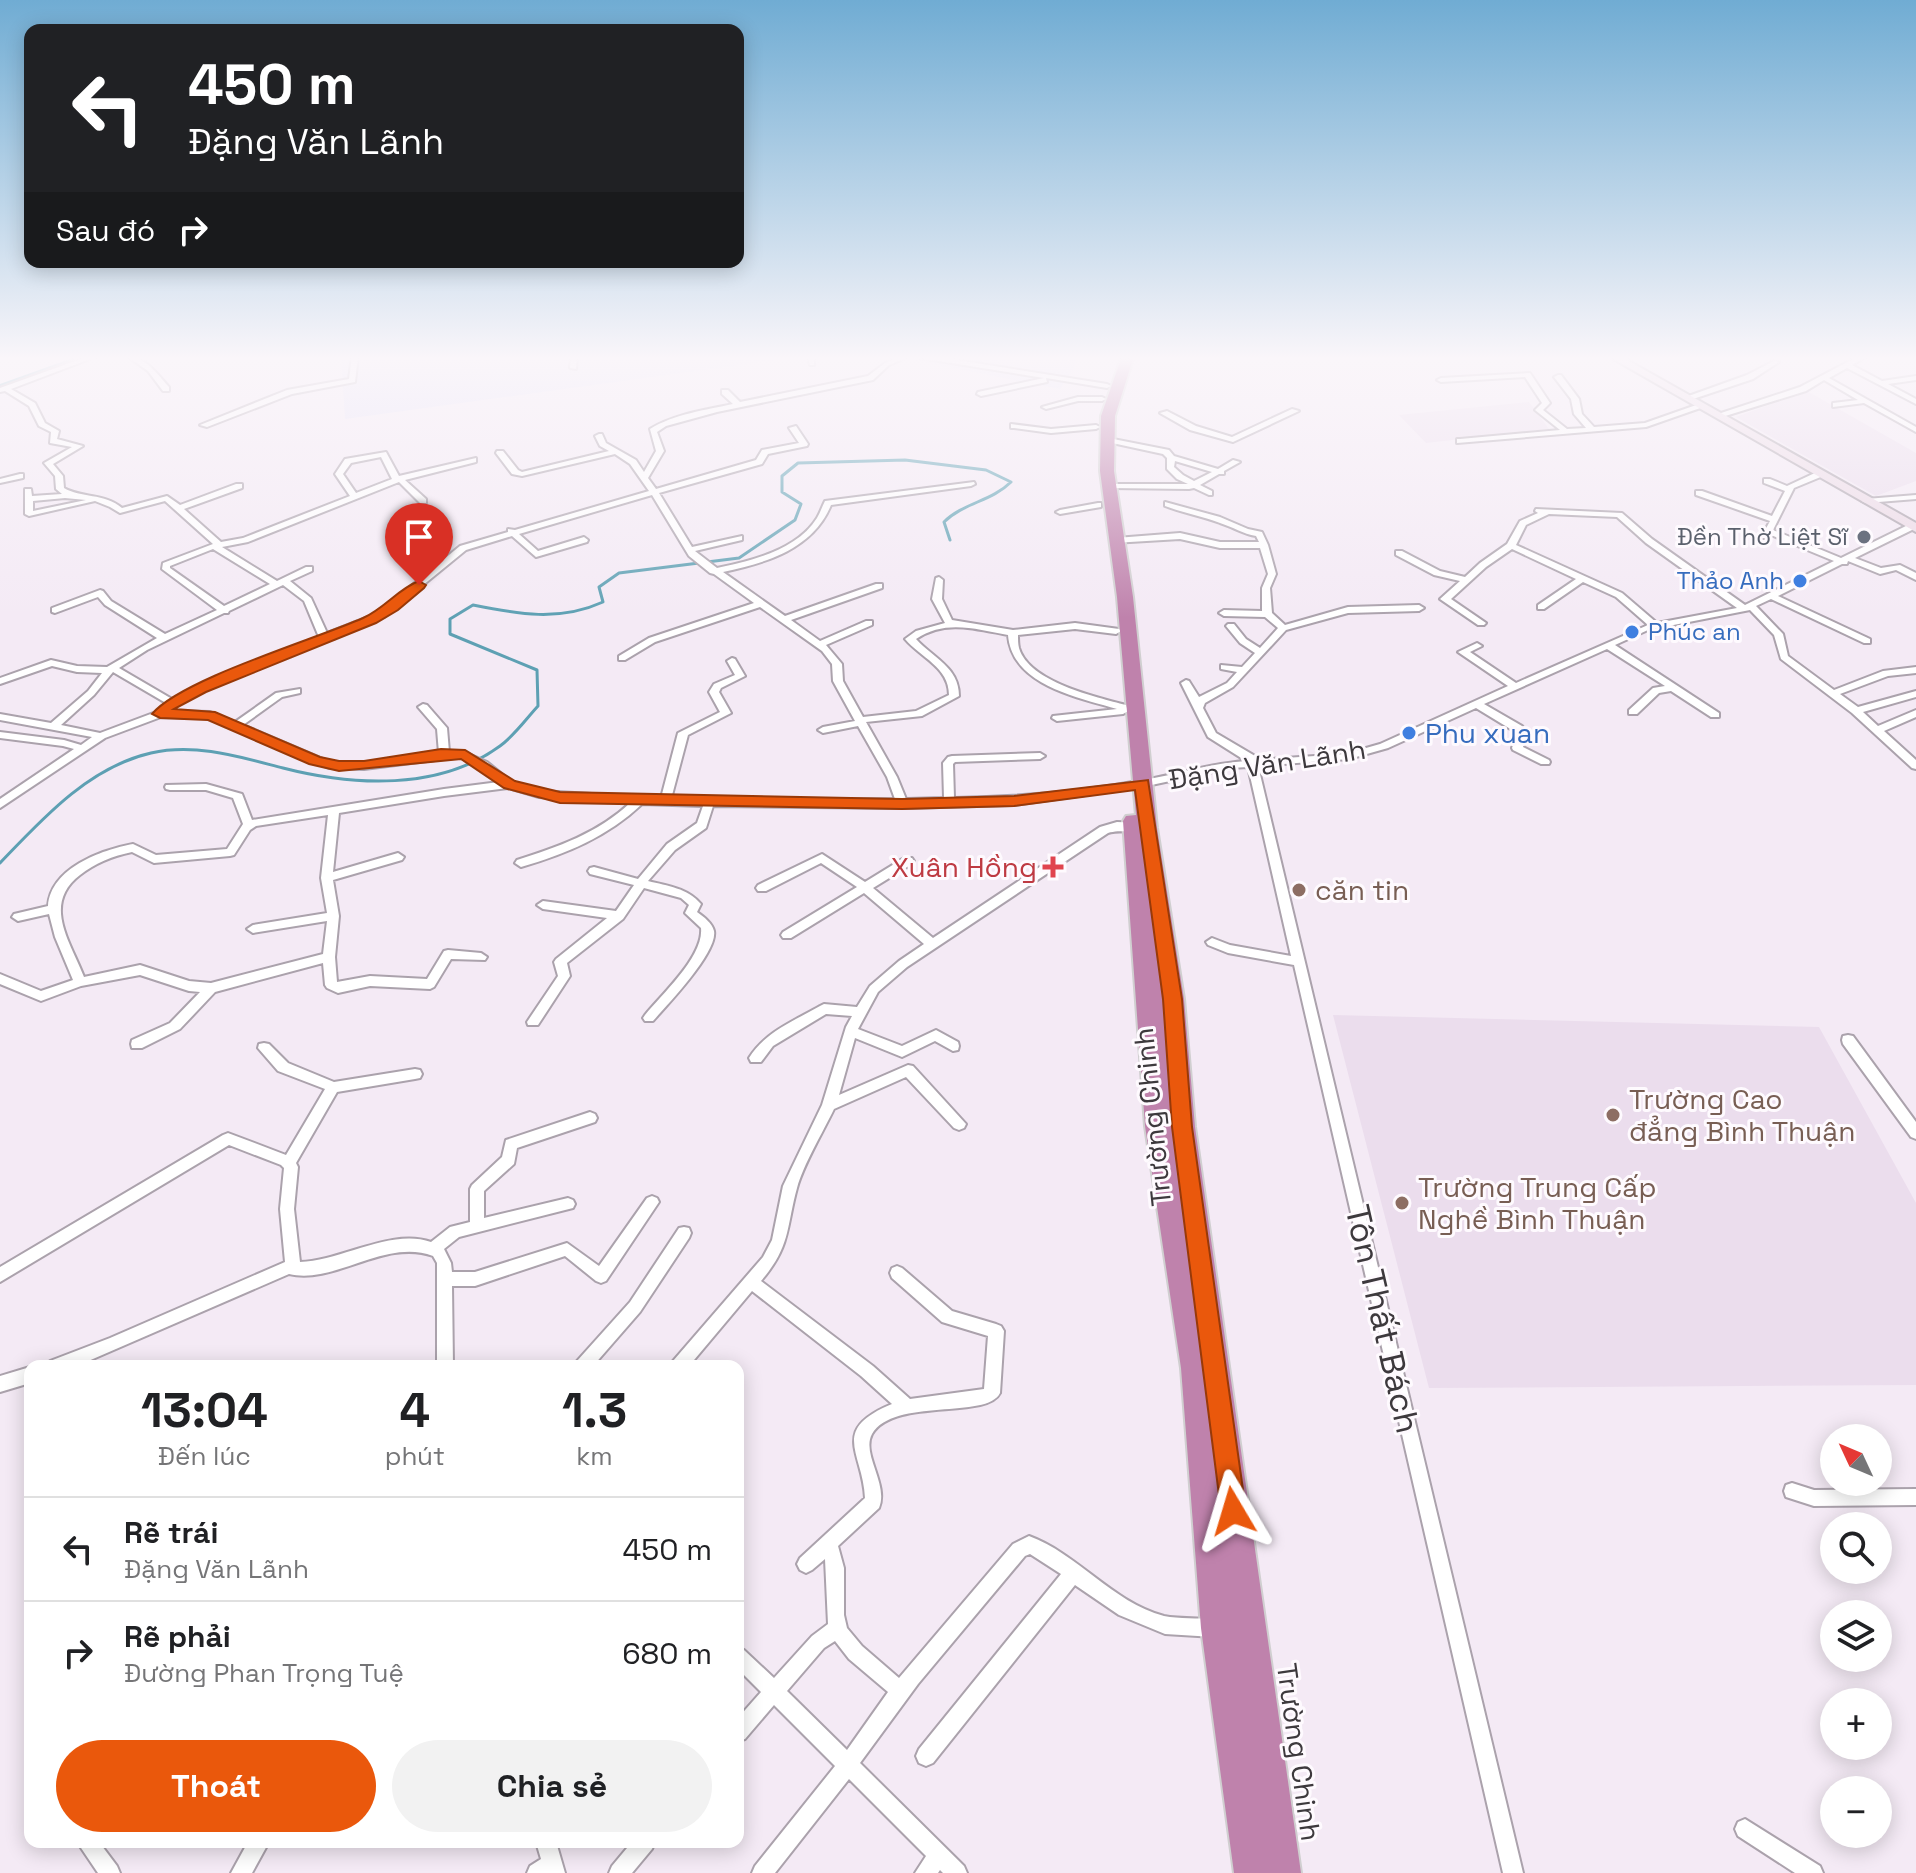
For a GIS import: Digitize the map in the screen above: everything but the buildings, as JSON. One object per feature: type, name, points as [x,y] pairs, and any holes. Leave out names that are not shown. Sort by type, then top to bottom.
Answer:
[{"type":"highway","name":"Trường Chinh","points":[[1099,443],[1094,466],[1098,505],[1110,532],[1125,597],[1158,1126],[1195,1368],[1218,1628],[1252,1873]]},
{"type":"highway","name":"Trường Chinh","points":[[1103,443],[1110,486],[1110,532],[1123,709],[1136,784]]},
{"type":"highway","name":"Trường Chinh","points":[[1140,827],[1173,999],[1189,1182],[1283,1873]]},
{"type":"street","points":[[66,443],[79,446],[48,463],[59,476],[60,488],[67,493]]},
{"type":"street","points":[[606,443],[614,452],[633,462],[645,477],[691,552],[713,571],[820,644],[837,664],[838,681],[892,777],[902,804]]},
{"type":"street","points":[[645,477],[660,451],[658,443]]},
{"type":"street","points":[[160,714],[172,703],[394,607],[457,551],[511,531],[759,462],[764,460],[762,454],[768,451],[804,443]]},
{"type":"street","points":[[1138,443],[1162,450],[1171,458],[1221,472]]},
{"type":"street","points":[[1768,443],[1915,527]]},
{"type":"street","points":[[500,453],[515,472],[522,474],[614,452]]},
{"type":"street","points":[[353,495],[339,474],[345,462],[383,454],[398,480],[423,501]]},
{"type":"street","points":[[1171,458],[1170,467],[1209,493]]},
{"type":"street","points":[[225,611],[165,567],[217,546],[245,540],[353,495],[473,460]]},
{"type":"street","points":[[1110,486],[1195,485],[1236,462]]},
{"type":"street","points":[[1820,474],[1800,479],[1788,489],[1768,534],[1880,571],[1897,567],[1916,577]]},
{"type":"street","points":[[0,481],[20,476]]},
{"type":"street","points":[[1767,481],[1788,489]]},
{"type":"street","points":[[713,571],[776,554],[813,529],[828,503],[971,484]]},
{"type":"street","points":[[179,508],[239,486]]},
{"type":"street","points":[[94,500],[33,515],[27,512],[29,495],[67,493],[115,504],[120,511],[167,498],[217,546],[308,600],[324,637]]},
{"type":"street","points":[[1699,493],[1773,519]]},
{"type":"street","points":[[1866,501],[1916,497]]},
{"type":"street","points":[[1168,504],[1186,513],[1226,521],[1247,534],[1259,534],[1272,574],[1266,588],[1267,614]]},
{"type":"street","points":[[1060,512],[1098,505]]},
{"type":"street","points":[[1481,623],[1445,599],[1511,546],[1523,523],[1544,511],[1619,515],[1652,547],[1708,579],[1748,607],[1778,634],[1784,657],[1856,711],[1916,766]]},
{"type":"street","name":"Đặng Văn Lãnh","points":[[0,804],[101,736],[160,714],[210,715],[329,765],[364,766],[444,754],[465,755],[509,785],[560,797],[665,802],[902,804],[1014,801],[1252,764],[1359,754],[1654,625],[1748,607],[1915,527]]},
{"type":"street","points":[[511,531],[536,554],[584,540]]},
{"type":"street","points":[[1110,532],[1180,536],[1220,545],[1264,545]]},
{"type":"street","points":[[691,552],[739,538]]},
{"type":"street","points":[[1511,546],[1619,595],[1627,606],[1654,625]]},
{"type":"street","points":[[1399,553],[1448,577],[1467,580]]},
{"type":"street","points":[[53,727],[91,693],[111,669],[164,638],[309,569]]},
{"type":"street","points":[[1541,607],[1581,579]]},
{"type":"street","points":[[939,580],[938,605],[953,623]]},
{"type":"street","points":[[785,619],[879,586]]},
{"type":"street","points":[[55,610],[100,593],[108,603],[164,638]]},
{"type":"street","points":[[1771,596],[1867,641]]},
{"type":"street","points":[[622,658],[652,640],[763,603]]},
{"type":"street","points":[[1198,704],[1223,691],[1283,628],[1348,610],[1419,608]]},
{"type":"street","points":[[1224,613],[1267,614],[1283,628]]},
{"type":"street","points":[[820,644],[869,623]]},
{"type":"street","points":[[823,730],[859,721],[918,714],[954,696],[955,689],[943,666],[910,639],[919,633],[953,623],[1013,633],[1075,626],[1116,631]]},
{"type":"street","points":[[1231,626],[1243,641],[1260,652]]},
{"type":"street","points":[[1013,633],[1014,650],[1028,671],[1064,688],[1123,709]]},
{"type":"street","points":[[1477,646],[1463,652],[1516,687]]},
{"type":"street","points":[[1609,646],[1641,663],[1670,688],[1715,715]]},
{"type":"street","points":[[665,802],[683,733],[726,713],[714,692],[717,686],[740,676],[732,661]]},
{"type":"street","points":[[0,681],[51,663],[77,669],[111,669],[172,703]]},
{"type":"street","points":[[1224,667],[1244,670]]},
{"type":"street","points":[[1832,694],[1886,673],[1916,670]]},
{"type":"street","points":[[1186,683],[1198,704],[1199,715],[1212,735],[1251,758],[1252,764]]},
{"type":"street","points":[[1633,712],[1656,690],[1670,688]]},
{"type":"street","points":[[237,725],[279,695],[297,691]]},
{"type":"street","points":[[1856,711],[1916,694]]},
{"type":"street","points":[[1476,704],[1518,728],[1522,732],[1517,748],[1545,762]]},
{"type":"street","points":[[423,707],[442,728],[444,754]]},
{"type":"street","points":[[1057,718],[1123,709]]},
{"type":"street","points":[[1877,730],[1916,713]]},
{"type":"street","points":[[0,717],[101,736]]},
{"type":"street","points":[[0,735],[80,748]]},
{"type":"street","points":[[949,802],[948,763],[952,759],[1040,756]]},
{"type":"street","name":"Tôn Thất Bách","points":[[1252,764],[1513,1873]]},
{"type":"street","points":[[80,982],[53,909],[57,894],[64,885],[88,865],[133,848],[154,859],[230,852],[249,825],[334,813],[425,794],[509,785]]},
{"type":"street","points":[[170,787],[206,787],[238,796],[249,825]]},
{"type":"street","points":[[521,863],[579,845],[613,825],[639,801]]},
{"type":"street","points":[[533,1022],[564,976],[560,962],[619,916],[641,882],[680,838],[702,825],[709,803]]},
{"type":"street","points":[[334,813],[327,878],[333,916],[329,980],[338,988],[370,981],[430,984],[448,954],[481,957]]},
{"type":"street","points":[[684,1360],[753,1283],[779,1241],[790,1186],[829,1105],[851,1031],[881,982],[1104,830],[1140,827]]},
{"type":"street","points":[[78,855],[88,865]]},
{"type":"street","points":[[327,878],[398,857]]},
{"type":"street","points":[[762,888],[822,858],[866,888],[933,945]]},
{"type":"street","points":[[787,935],[908,861]]},
{"type":"street","points":[[594,871],[674,890],[693,901],[691,913],[704,923],[709,935],[702,954],[649,1018]]},
{"type":"street","points":[[543,905],[619,916]]},
{"type":"street","points":[[18,917],[53,909]]},
{"type":"street","points":[[253,929],[333,916]]},
{"type":"street","points":[[1212,942],[1228,949],[1299,962]]},
{"type":"street","points":[[0,979],[41,996],[80,982],[140,970],[189,986],[211,988],[329,957]]},
{"type":"street","points":[[137,1044],[175,1026],[211,988]]},
{"type":"street","points":[[756,1058],[768,1042],[824,1009],[860,1012]]},
{"type":"street","points":[[851,1031],[902,1052],[936,1035],[953,1046]]},
{"type":"street","points":[[1848,1040],[1916,1133]]},
{"type":"street","points":[[264,1048],[283,1067],[333,1087],[415,1074]]},
{"type":"street","points":[[902,1052],[908,1070],[959,1124]]},
{"type":"street","points":[[829,1105],[908,1070]]},
{"type":"street","points":[[333,1087],[289,1163],[287,1209],[292,1266],[297,1270],[392,1249],[434,1248],[455,1232],[568,1204]]},
{"type":"street","points":[[477,1225],[477,1189],[509,1160],[511,1144],[590,1118]]},
{"type":"street","points":[[0,1275],[224,1139],[289,1163]]},
{"type":"street","points":[[444,1279],[475,1279],[567,1249],[601,1276],[652,1202]]},
{"type":"street","points":[[588,1360],[635,1307],[684,1233]]},
{"type":"street","points":[[434,1248],[444,1263],[445,1360]]},
{"type":"street","points":[[71,1360],[178,1317],[222,1293],[292,1266]]},
{"type":"street","points":[[806,1564],[829,1546],[873,1502],[861,1443],[863,1434],[880,1416],[907,1407],[989,1396],[996,1331],[947,1317],[897,1273]]},
{"type":"street","points":[[753,1283],[867,1371],[907,1407]]},
{"type":"street","points":[[0,1384],[24,1377]]},
{"type":"street","points":[[1792,1491],[1814,1498],[1916,1497]]},
{"type":"street","points":[[762,1873],[847,1766],[901,1691],[1019,1550],[1029,1545],[1040,1549],[1072,1575],[1125,1609],[1165,1625],[1218,1628]]},
{"type":"street","points":[[829,1546],[837,1573],[838,1628],[848,1643],[901,1691]]},
{"type":"street","points":[[926,1756],[1072,1575]]},
{"type":"street","points":[[744,1725],[818,1642],[838,1628]]},
{"type":"street","points":[[744,1662],[957,1873]]},
{"type":"street","points":[[1745,1829],[1813,1873]]},
{"type":"street","points":[[91,1848],[110,1873]]},
{"type":"street","points":[[249,1870],[257,1848]]},
{"type":"street","points":[[546,1848],[548,1870]]},
{"type":"street","points":[[619,1873],[640,1848]]},
{"type":"street","points":[[925,1873],[939,1856]]},
{"type":"shaded area","points":[[1783,443],[1899,443],[1916,453],[1916,481],[1876,496]]},
{"type":"shaded area","name":"Trường Cao đẳng Bình Thuận","points":[[1333,1015],[1819,1027],[1916,1203],[1916,1385],[1429,1388]]},
{"type":"waterway","points":[[0,863],[50,813],[87,782],[128,760],[151,753],[201,750],[310,774],[366,781],[423,777],[476,761],[505,742],[538,706],[537,670],[450,634],[450,619],[473,605],[522,613],[570,612],[603,602],[599,587],[619,573],[739,558],[795,520],[801,504],[782,492],[782,476],[798,463],[905,460],[986,470],[1011,482],[944,522],[950,540]]},
{"type":"place","name":"Đền Thờ Liệt Sĩ","points":[[1864,537]]},
{"type":"place","name":"Thảo Anh","points":[[1800,581]]},
{"type":"place","name":"Phúc an","points":[[1632,632]]},
{"type":"place","name":"Phu xuan","points":[[1409,733]]},
{"type":"place","name":"Xuân Hồng","points":[[1053,867]]},
{"type":"place","name":"căn tin","points":[[1299,890]]},
{"type":"place","name":"Trường Cao đẳng Bình Thuận","points":[[1613,1115]]},
{"type":"place","name":"Trường Trung Cấp Nghề Bình Thuận","points":[[1402,1203]]},
{"type":"route","points":[[419,585],[394,607],[371,620],[312,641],[201,688],[172,703],[160,714],[210,715],[329,765],[364,766],[456,753],[483,764],[509,785],[560,797],[665,802],[902,804],[1014,801],[1142,784],[1173,999],[1182,1127],[1233,1511]]}]
